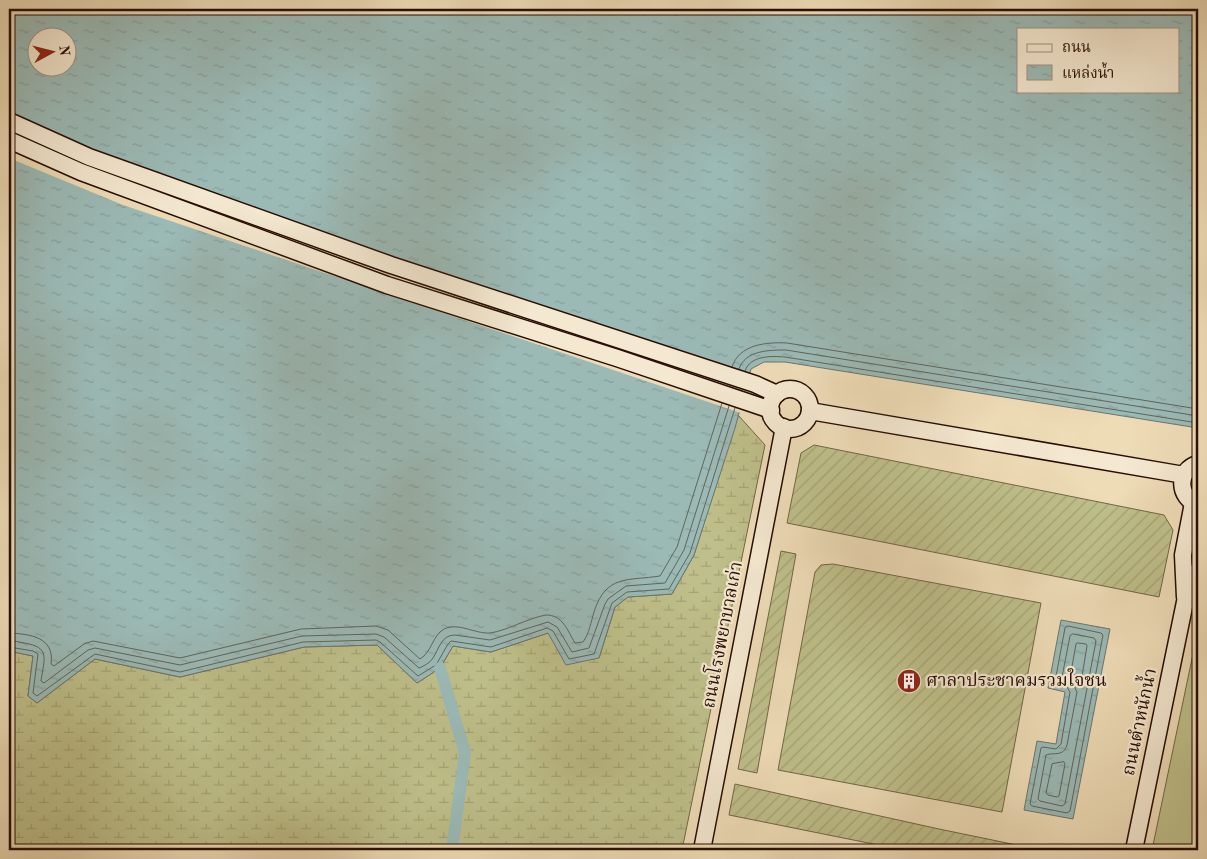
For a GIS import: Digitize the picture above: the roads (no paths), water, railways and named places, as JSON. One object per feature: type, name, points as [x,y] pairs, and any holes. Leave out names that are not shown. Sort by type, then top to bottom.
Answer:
[{"type":"main road","points":[[9,121],[89,157],[391,265],[755,384],[777,394]]},
{"type":"main road","points":[[9,140],[81,172],[387,285],[617,358],[771,410]]},
{"type":"main road","points":[[789,389],[796,390],[806,398],[810,411],[805,422],[796,428],[784,427],[775,421],[771,410],[771,404],[777,394],[789,389]]},
{"type":"main road","points":[[810,411],[1184,475]]},
{"type":"main road","name":"ถนนโรงพยาบาลเก่า","points":[[702,850],[784,427]]},
{"type":"main road","points":[[1196,504],[1186,498],[1182,482],[1188,469],[1198,464]]},
{"type":"main road","name":"ถนนตำหนักน้ำ","points":[[1185,602],[1183,556],[1196,504]]},
{"type":"main road","name":"ถนนตำหนักน้ำ","points":[[1134,850],[1185,602],[1198,570]]},
{"type":"water","points":[[9,9],[1198,9],[1198,428],[785,362],[764,362],[751,369],[735,428],[694,555],[672,594],[628,597],[615,607],[599,658],[566,665],[548,633],[491,652],[453,646],[440,668],[417,683],[377,645],[304,647],[180,677],[95,659],[37,703],[28,696],[33,656],[9,651]]},
{"type":"water","points":[[1061,620],[1110,629],[1073,819],[1024,810],[1037,741],[1056,744],[1065,692],[1048,688]]},
{"type":"waterway","points":[[9,665],[13,653]]},
{"type":"waterway","points":[[440,668],[465,753],[452,850]]},
{"type":"place","name":"ศาลาประชาคมรวมใจชน","points":[[909,681]]}]
